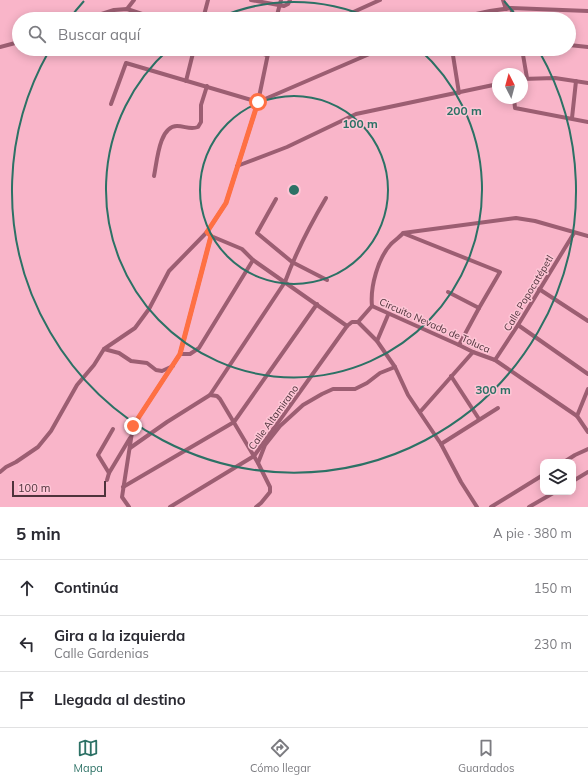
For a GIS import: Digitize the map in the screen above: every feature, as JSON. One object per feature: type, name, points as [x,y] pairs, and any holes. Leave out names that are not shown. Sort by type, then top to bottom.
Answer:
[{"type":"street","points":[[127,9],[134,0]]},
{"type":"street","points":[[205,12],[208,0]]},
{"type":"street","points":[[251,0],[280,6],[288,4],[290,0]]},
{"type":"street","points":[[278,12],[282,0]]},
{"type":"street","points":[[353,12],[380,0]]},
{"type":"street","points":[[503,0],[506,9]]},
{"type":"street","points":[[511,8],[512,12]]},
{"type":"street","points":[[490,12],[511,8],[588,11]]},
{"type":"street","points":[[108,12],[127,9],[136,12]]},
{"type":"street","points":[[0,46],[12,43]]},
{"type":"street","points":[[576,46],[588,47]]},
{"type":"street","points":[[186,81],[192,56]]},
{"type":"street","points":[[0,472],[38,447],[51,431],[77,385],[94,365],[104,349],[135,328],[149,309],[169,271],[207,232],[226,203],[258,102],[267,56]]},
{"type":"street","points":[[111,104],[126,63],[258,102],[365,56]]},
{"type":"street","points":[[453,56],[459,93]]},
{"type":"street","points":[[523,56],[525,68]]},
{"type":"street","points":[[528,78],[555,78],[588,83]]},
{"type":"street","points":[[572,118],[576,81]]},
{"type":"street","points":[[237,166],[287,147],[356,114],[492,85]]},
{"type":"street","points":[[154,176],[162,136],[167,130],[176,126],[193,129],[198,127],[201,122],[201,105],[207,86]]},
{"type":"street","points":[[515,104],[515,108],[588,122]]},
{"type":"street","points":[[130,448],[167,422],[210,395],[285,282],[292,262],[304,237],[326,198]]},
{"type":"street","points":[[276,199],[257,233],[292,262],[327,280]]},
{"type":"street","points":[[404,233],[516,218],[588,236]]},
{"type":"street","points":[[207,232],[211,236],[242,249],[254,260],[347,326],[352,322],[358,322],[377,341],[395,367],[408,395],[441,444],[461,482],[477,507]]},
{"type":"street","points":[[404,233],[500,272],[459,345]]},
{"type":"street","name":"Circuito Nevado de Toluca","points":[[404,233],[391,244],[383,256],[376,272],[371,295],[372,306],[473,352],[495,360],[577,416]]},
{"type":"street","name":"Calle Popocatépetl","points":[[495,360],[574,233]]},
{"type":"street","points":[[129,507],[122,497],[133,426],[180,354],[211,236]]},
{"type":"street","points":[[180,354],[190,354],[199,348],[254,260]]},
{"type":"street","points":[[539,289],[588,321]]},
{"type":"street","points":[[448,292],[479,308]]},
{"type":"street","points":[[123,487],[234,422],[317,304]]},
{"type":"street","points":[[358,322],[372,306]]},
{"type":"street","points":[[377,341],[388,314]]},
{"type":"street","points":[[518,325],[588,374]]},
{"type":"street","name":"Calle Altamirano","points":[[170,507],[254,456],[347,326]]},
{"type":"street","points":[[104,349],[119,353],[131,361],[147,363],[156,370],[162,371],[174,365]]},
{"type":"street","points":[[420,412],[473,352]]},
{"type":"street","points":[[258,463],[265,445],[280,426],[303,405],[333,389],[355,389],[367,383],[380,373],[395,367]]},
{"type":"street","points":[[451,376],[479,419]]},
{"type":"street","points":[[588,389],[577,416],[588,432]]},
{"type":"street","points":[[210,395],[220,398],[258,463],[270,487],[270,492],[261,504],[256,507]]},
{"type":"street","points":[[441,444],[498,408]]},
{"type":"street","points":[[109,473],[98,455],[113,429]]},
{"type":"street","points":[[107,480],[109,473],[132,436]]},
{"type":"street","points":[[569,459],[588,449]]},
{"type":"street","points":[[576,479],[588,472]]},
{"type":"street","points":[[491,507],[540,477]]},
{"type":"street","points":[[529,507],[550,495]]},
{"type":"route","points":[[133,426],[180,354],[211,236],[207,232],[226,203],[258,102]]}]
